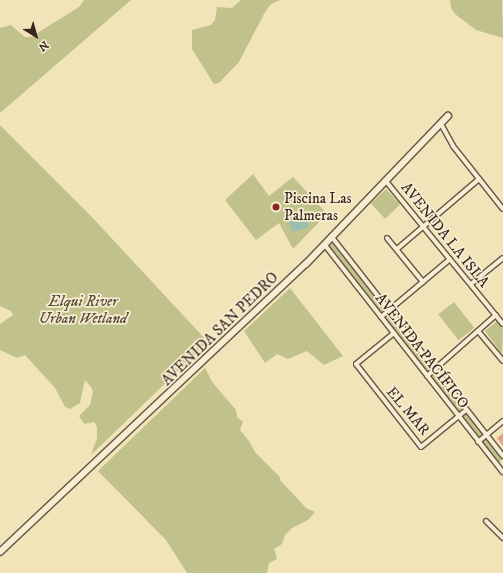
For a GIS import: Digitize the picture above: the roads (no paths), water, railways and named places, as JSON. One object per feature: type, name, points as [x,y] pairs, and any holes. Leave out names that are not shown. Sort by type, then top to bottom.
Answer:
[{"type":"street","name":"AVENIDA SAN PEDRO","points":[[0,552],[226,340],[324,244],[448,116]]},
{"type":"street","points":[[441,124],[454,146],[503,209]]},
{"type":"street","points":[[397,249],[480,179]]},
{"type":"street","name":"AVENIDA LA ISLA","points":[[385,180],[503,324]]},
{"type":"street","name":"AVENIDA PACÍFICO","points":[[331,236],[503,456]]},
{"type":"street","points":[[387,238],[423,282]]},
{"type":"street","name":"AVENIDA PACÍFICO","points":[[324,244],[458,417],[503,472]]},
{"type":"street","points":[[471,284],[503,258]]},
{"type":"street","points":[[382,317],[450,259]]},
{"type":"street","points":[[427,376],[496,315]]},
{"type":"street","points":[[478,331],[503,361]]},
{"type":"street","name":"EL MAR","points":[[394,333],[356,364],[421,447],[466,410]]},
{"type":"street","points":[[478,442],[503,421]]},
{"type":"street","points":[[486,521],[503,538]]},
{"type":"water","points":[[303,210],[309,227],[293,233],[287,216]]},
{"type":"place","name":"Piscina Las Palmeras","points":[[276,207]]},
{"type":"park label","name":"Elqui River Urban Wetland","points":[[83,310]]}]
